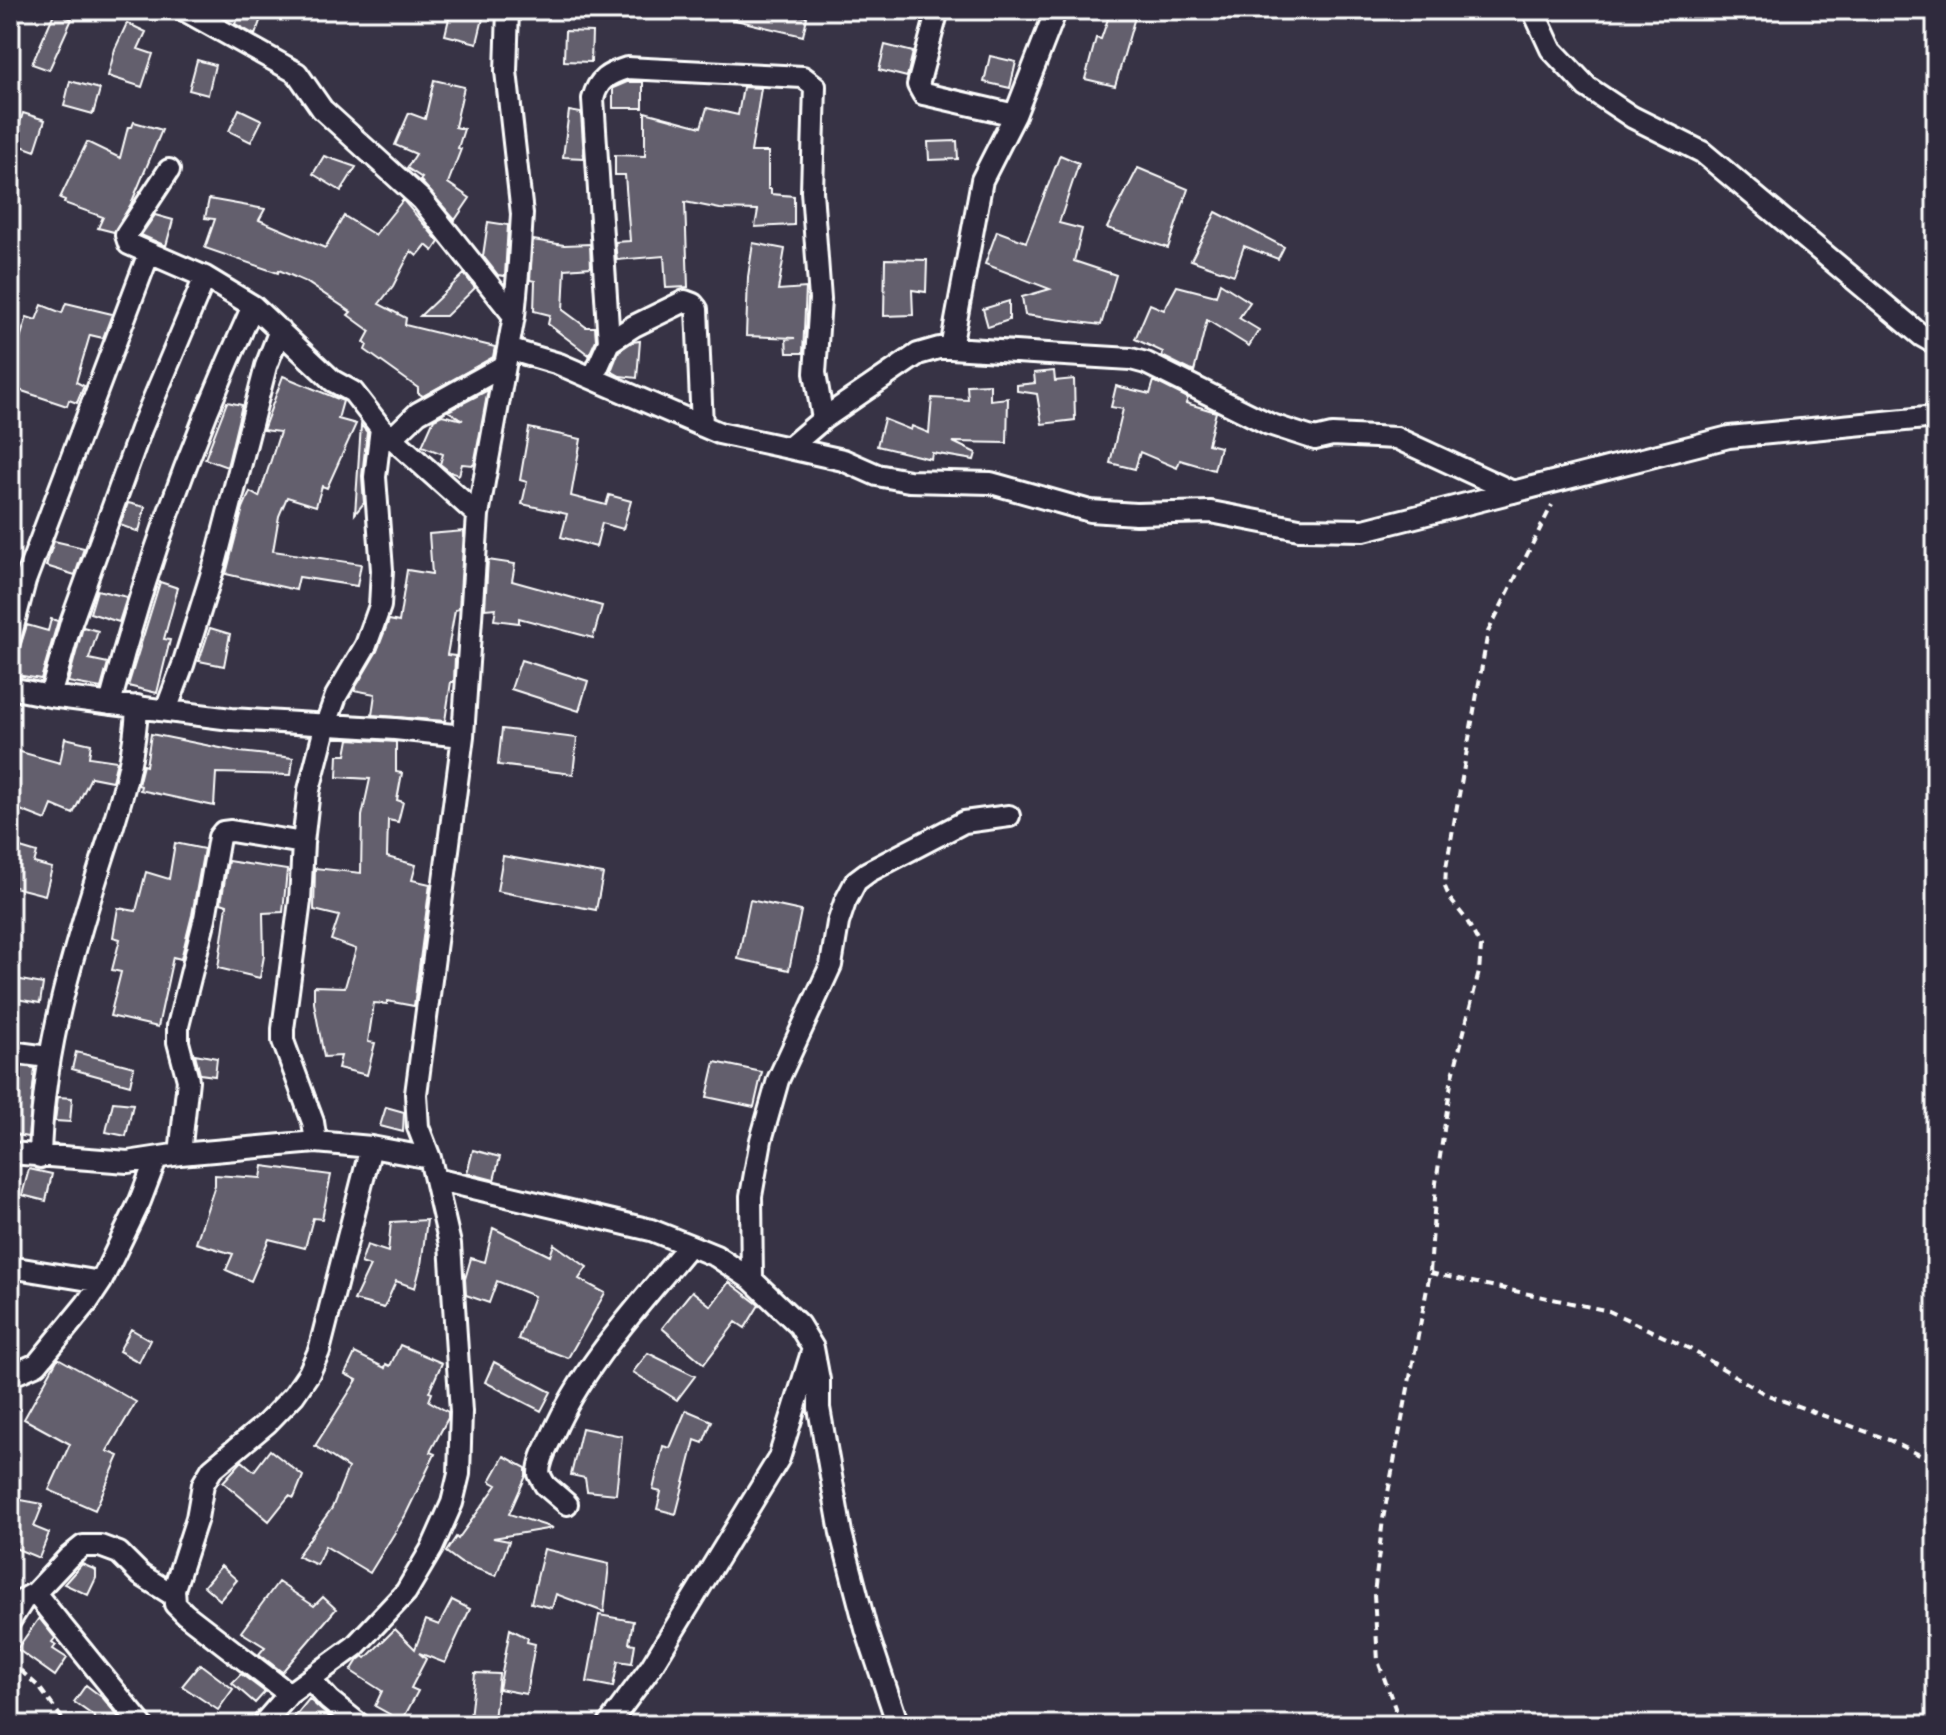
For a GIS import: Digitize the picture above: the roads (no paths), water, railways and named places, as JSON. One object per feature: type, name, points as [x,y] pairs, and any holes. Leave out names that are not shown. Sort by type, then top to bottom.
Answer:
[{"type":"street","points":[[184,10],[297,73],[322,109],[422,200],[514,316]]},
{"type":"street","points":[[262,1725],[289,1694],[355,1646],[406,1592],[432,1548],[452,1503],[459,1474],[461,1412],[450,1244],[430,1158],[418,1127],[416,1094],[463,736],[478,515],[514,316],[522,214],[506,71],[508,10]]},
{"type":"street","points":[[938,10],[918,85],[921,90],[934,97],[1015,115]]},
{"type":"street","points":[[951,348],[982,180],[1015,115],[1056,10]]},
{"type":"street","points":[[1533,10],[1551,49],[1587,87],[1632,117],[1702,152],[1922,336],[1936,344]]},
{"type":"street","points":[[593,378],[609,342],[593,99],[600,80],[627,68],[803,77],[815,86],[812,191],[820,299],[815,373],[823,419]]},
{"type":"street","points":[[169,170],[126,235],[129,244],[205,277],[253,306],[333,381],[353,392],[387,433],[478,515]]},
{"type":"street","points":[[10,638],[25,581],[149,253]]},
{"type":"street","points":[[50,696],[71,623],[141,429],[205,277]]},
{"type":"street","points":[[609,342],[685,301],[693,304],[697,309],[702,426]]},
{"type":"street","points":[[110,704],[148,568],[225,367],[253,306]]},
{"type":"street","points":[[166,710],[199,617],[266,366],[280,330]]},
{"type":"street","points":[[789,448],[823,419],[918,354],[951,348],[1131,359],[1146,363],[1269,424],[1315,439],[1332,435],[1396,438],[1513,492]]},
{"type":"street","points":[[316,1142],[313,1122],[283,1041],[300,901],[309,790],[336,696],[366,645],[380,606],[382,570],[375,477],[376,447],[387,433],[507,357],[559,364],[719,433],[843,460],[877,475],[909,481],[991,483],[1090,511],[1136,514],[1211,512],[1299,529],[1364,530],[1729,437],[1936,417]]},
{"type":"street","points":[[11,692],[231,719],[463,736]]},
{"type":"street","points":[[40,1157],[48,1057],[68,972],[126,784],[137,706]]},
{"type":"street","points":[[752,1280],[751,1196],[761,1140],[778,1080],[831,965],[838,923],[856,881],[964,822],[1009,816]]},
{"type":"street","points":[[180,1154],[188,1080],[178,1042],[178,1026],[205,918],[219,837],[223,832],[231,831],[303,843]]},
{"type":"street","points":[[10,1052],[48,1057]]},
{"type":"street","points":[[10,1153],[128,1162],[180,1154],[316,1142],[371,1147],[430,1158]]},
{"type":"street","points":[[289,1694],[185,1614],[175,1604],[173,1595],[207,1475],[294,1395],[319,1351],[371,1147]]},
{"type":"street","points":[[11,1373],[28,1370],[43,1358],[101,1282],[140,1201],[156,1159]]},
{"type":"street","points":[[435,1179],[651,1230],[689,1245],[716,1256],[752,1280],[799,1325],[813,1348],[819,1380],[819,1408],[841,1533],[866,1629],[898,1725]]},
{"type":"street","points":[[567,1504],[545,1485],[539,1474],[541,1461],[568,1400],[604,1348],[689,1245]]},
{"type":"street","points":[[10,1267],[101,1282]]},
{"type":"street","points":[[608,1725],[651,1667],[779,1458],[813,1348]]},
{"type":"street","points":[[10,1621],[20,1603],[35,1593],[76,1550],[92,1545],[119,1553],[141,1575],[173,1595]]},
{"type":"street","points":[[35,1593],[142,1725]]},
{"type":"street","points":[[310,1679],[329,1700],[360,1725]]}]
